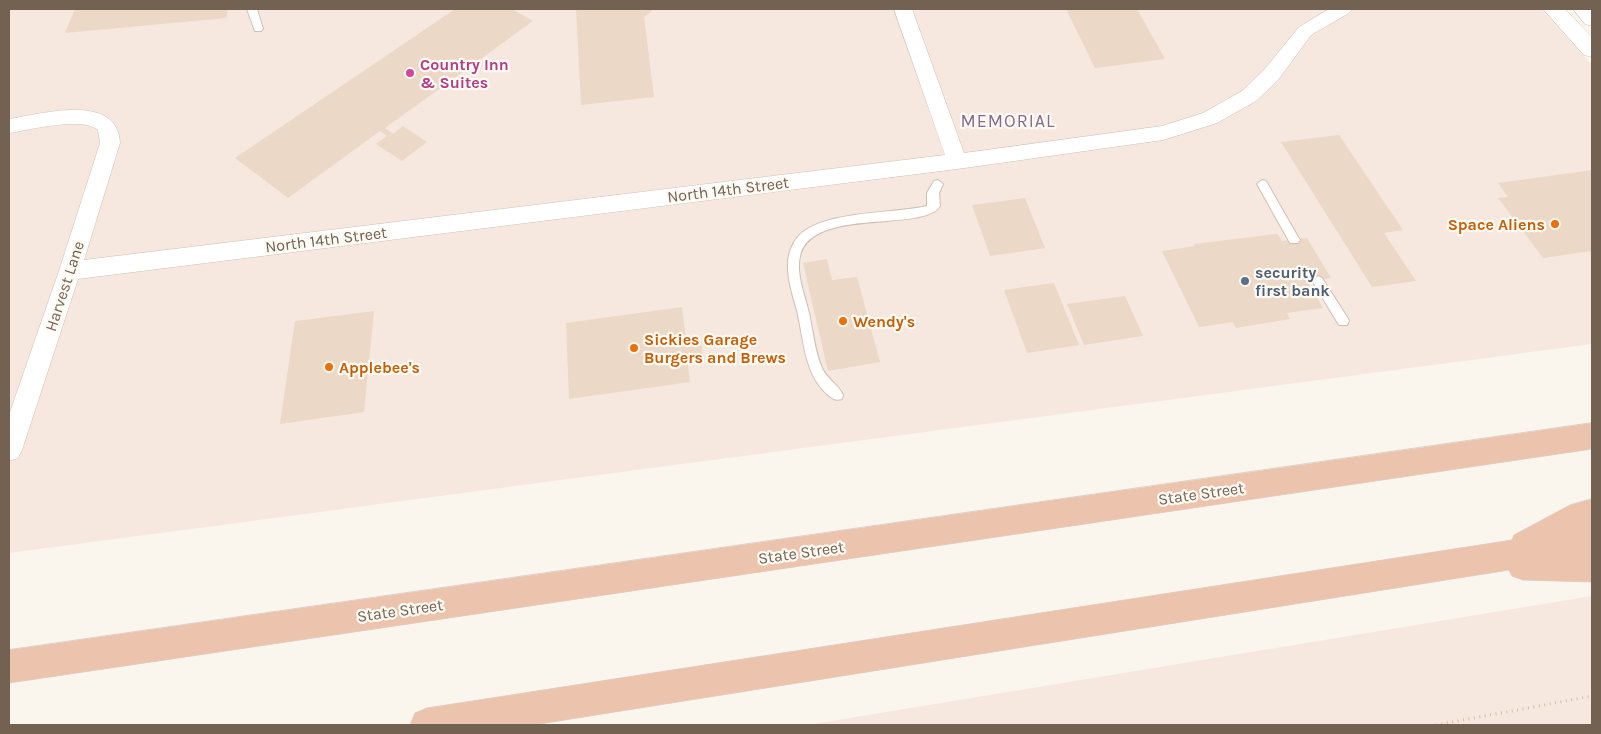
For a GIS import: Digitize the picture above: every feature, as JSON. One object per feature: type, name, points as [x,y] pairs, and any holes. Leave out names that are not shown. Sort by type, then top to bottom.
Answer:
[{"type":"highway","name":"State Street","points":[[9,667],[1592,436]]},
{"type":"highway","points":[[1506,555],[1592,512]]},
{"type":"highway","points":[[428,725],[1592,542]]},
{"type":"highway","points":[[1459,563],[1592,567]]},
{"type":"main road","points":[[1553,9],[1592,50]]},
{"type":"main road","points":[[1583,9],[1592,19]]},
{"type":"street","points":[[903,9],[957,161]]},
{"type":"street","name":"North 14th Street","points":[[70,271],[957,161],[1136,138],[1171,131],[1210,118],[1249,96],[1271,75],[1305,31],[1343,9]]},
{"type":"street","name":"Harvest Lane","points":[[9,126],[73,119],[103,122],[107,127],[110,143],[70,271],[9,450]]},
{"type":"lane","points":[[252,9],[258,29]]},
{"type":"lane","points":[[837,395],[822,382],[814,365],[794,266],[797,248],[807,234],[823,226],[931,209],[934,206],[933,192],[938,184]]},
{"type":"lane","points":[[1262,184],[1294,240]]},
{"type":"lane","points":[[1318,280],[1343,321]]},
{"type":"path","points":[[1436,725],[1592,696]]},
{"type":"shaded area","points":[[9,9],[1541,9],[1592,65],[1592,344],[9,553]]},
{"type":"shaded area","points":[[1592,596],[1592,725],[807,725]]},
{"type":"building","points":[[75,9],[228,9],[226,18],[65,33]]},
{"type":"building","name":"Country Inn & Suites","points":[[455,9],[512,9],[533,21],[385,128],[393,134],[403,126],[427,142],[402,161],[376,144],[387,136],[380,131],[288,198],[235,158]]},
{"type":"building","points":[[576,9],[654,9],[644,17],[654,97],[581,105]]},
{"type":"building","points":[[1066,9],[1137,9],[1165,59],[1095,68]]},
{"type":"building","points":[[1339,135],[1403,230],[1384,233],[1416,281],[1372,287],[1281,142]]},
{"type":"building","name":"Space Aliens","points":[[1592,170],[1592,251],[1543,258],[1498,198],[1508,197],[1498,183]]},
{"type":"building","points":[[1025,198],[1045,248],[990,256],[972,205]]},
{"type":"building","name":"security first bank","points":[[1277,234],[1282,241],[1307,238],[1331,278],[1308,282],[1323,308],[1287,313],[1290,319],[1236,328],[1233,322],[1199,327],[1162,251],[1195,246],[1194,244]]},
{"type":"building","name":"Wendy's","points":[[827,259],[832,280],[857,277],[880,362],[828,371],[803,263]]},
{"type":"building","points":[[1054,283],[1079,345],[1027,353],[1004,290]]},
{"type":"building","points":[[1125,296],[1143,336],[1084,345],[1067,304]]},
{"type":"building","name":"Sickies Garage Burgers and Brews","points":[[682,307],[686,339],[700,337],[703,356],[687,358],[690,382],[569,399],[566,323]]},
{"type":"building","name":"Applebee's","points":[[374,311],[364,412],[280,424],[295,321]]},
{"type":"place","name":"Country Inn & Suites","points":[[410,73]]},
{"type":"place","name":"Space Aliens","points":[[1555,224]]},
{"type":"place","name":"security first bank","points":[[1245,281]]},
{"type":"place","name":"Wendy's","points":[[843,321]]},
{"type":"place","name":"Sickies Garage Burgers and Brews","points":[[634,348]]},
{"type":"place","name":"Applebee's","points":[[329,367]]},
{"type":"district","name":"MEMORIAL","points":[[1008,121]]}]
